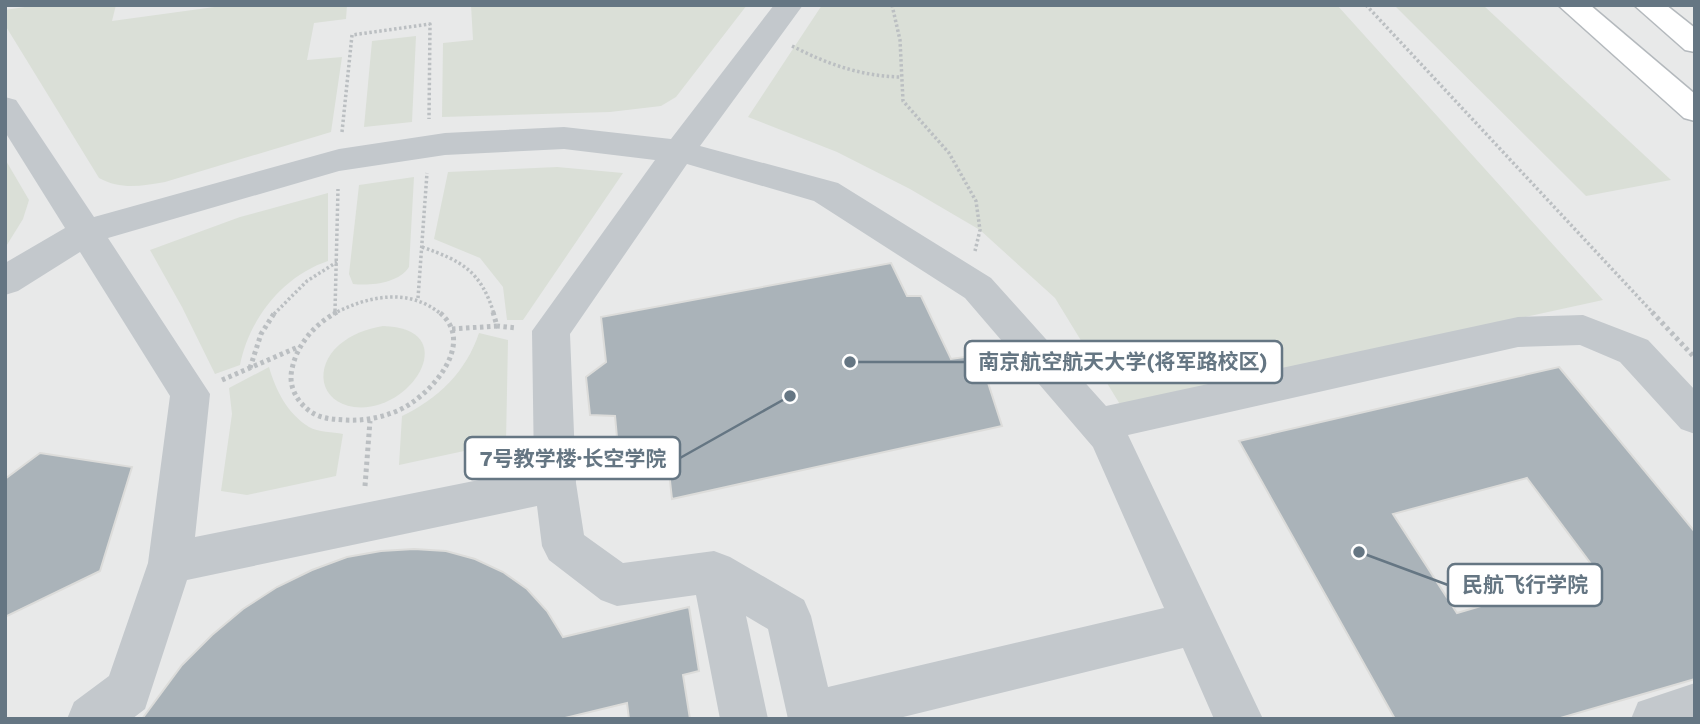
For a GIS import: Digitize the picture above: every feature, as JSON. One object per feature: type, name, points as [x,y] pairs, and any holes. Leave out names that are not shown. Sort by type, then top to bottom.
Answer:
[{"type":"highway","points":[[1572,5],[1695,111]]},
{"type":"highway","points":[[1648,5],[1695,43]]},
{"type":"lane","points":[[789,5],[679,151],[551,331],[555,483],[564,546],[617,585],[715,572],[788,616],[812,717],[1194,623]]},
{"type":"lane","points":[[5,107],[190,394],[170,563],[128,692],[91,719]]},
{"type":"lane","points":[[5,281],[85,232],[339,160],[445,144],[564,138],[679,151],[827,192],[978,288],[1108,436],[1239,719]]},
{"type":"lane","points":[[1098,425],[1518,332],[1583,330],[1634,351],[1695,417]]},
{"type":"lane","points":[[170,563],[555,483]]},
{"type":"lane","points":[[715,572],[744,719]]},
{"type":"lane","points":[[1655,719],[1695,707]]},
{"type":"path","points":[[892,5],[900,40],[903,101],[949,153],[976,201],[979,230],[972,267],[962,278]]},
{"type":"path","points":[[1366,5],[1695,358]]},
{"type":"path","points":[[766,36],[833,66],[870,77],[900,77]]},
{"type":"path","points":[[422,247],[449,256],[474,271],[488,292],[497,326]]},
{"type":"path","points":[[250,368],[253,350],[264,326],[279,307],[295,290],[337,262]]},
{"type":"path","points":[[388,295],[412,296],[433,304],[448,317],[452,328],[452,357],[441,379],[422,397],[398,412],[370,421],[343,423],[319,417],[301,405],[291,388],[290,368],[299,347],[314,328],[335,311],[361,300],[388,295]]},
{"type":"path","points":[[452,328],[497,326],[551,331]]},
{"type":"path","points":[[190,394],[299,347]]},
{"type":"path","points":[[363,523],[370,421]]},
{"type":"shaded area","points":[[5,5],[1695,5],[1695,719],[5,719]]},
{"type":"shaded area","points":[[38,5],[116,5],[112,21],[229,5],[347,5],[346,19],[314,23],[307,60],[342,57],[331,132],[165,182],[131,186],[107,182],[99,178],[5,25],[5,10]]},
{"type":"shaded area","points":[[471,5],[747,5],[676,97],[661,106],[610,112],[442,117],[443,43],[473,40]]},
{"type":"shaded area","points":[[822,5],[1337,5],[1603,300],[1121,406],[1055,298],[980,230],[910,189],[837,152],[748,117]]},
{"type":"shaded area","points":[[1394,5],[1483,5],[1671,180],[1586,196]]},
{"type":"shaded area","points":[[416,36],[412,122],[364,127],[372,41]]},
{"type":"shaded area","points":[[5,159],[29,200],[23,219],[5,248]]},
{"type":"shaded area","points":[[557,167],[623,173],[523,320],[507,320],[503,287],[480,258],[434,239],[448,172]]},
{"type":"shaded area","points":[[414,177],[409,267],[392,280],[376,284],[353,284],[349,274],[359,185]]},
{"type":"shaded area","points":[[328,193],[328,261],[297,277],[270,301],[251,331],[240,365],[215,374],[150,250],[240,217]]},
{"type":"shaded area","points":[[383,326],[407,330],[421,340],[425,354],[421,370],[410,385],[394,398],[375,406],[354,407],[342,404],[327,391],[324,382],[326,363],[339,345],[349,338],[365,330]]},
{"type":"shaded area","points":[[479,333],[508,340],[506,442],[399,465],[402,416],[439,393],[449,383],[467,360]]},
{"type":"shaded area","points":[[269,367],[283,401],[294,415],[309,427],[343,434],[336,476],[247,495],[221,491],[232,414],[229,388]]},
{"type":"building","points":[[891,263],[907,296],[921,296],[951,359],[979,355],[1002,426],[672,499],[668,463],[620,470],[615,416],[590,415],[586,377],[606,362],[601,317]]},
{"type":"building","points":[[1559,367],[1695,532],[1695,679],[1557,719],[1395,719],[1239,441]],"holes":[[[1527,478],[1597,572],[1457,613],[1393,514]]]},
{"type":"building","points":[[40,453],[132,467],[100,571],[5,617],[5,479]]},
{"type":"building","points":[[414,549],[446,551],[475,559],[503,572],[527,589],[547,611],[563,637],[689,607],[699,671],[683,675],[690,719],[629,719],[627,703],[561,719],[142,719],[182,665],[212,635],[243,609],[277,587],[347,557]]},
{"type":"place","name":"南京航空航天大学(将军路校区)","points":[[850,362]]},
{"type":"place","name":"7号教学楼·长空学院","points":[[790,396]]},
{"type":"place","name":"民航飞行学院","points":[[1359,552]]}]
